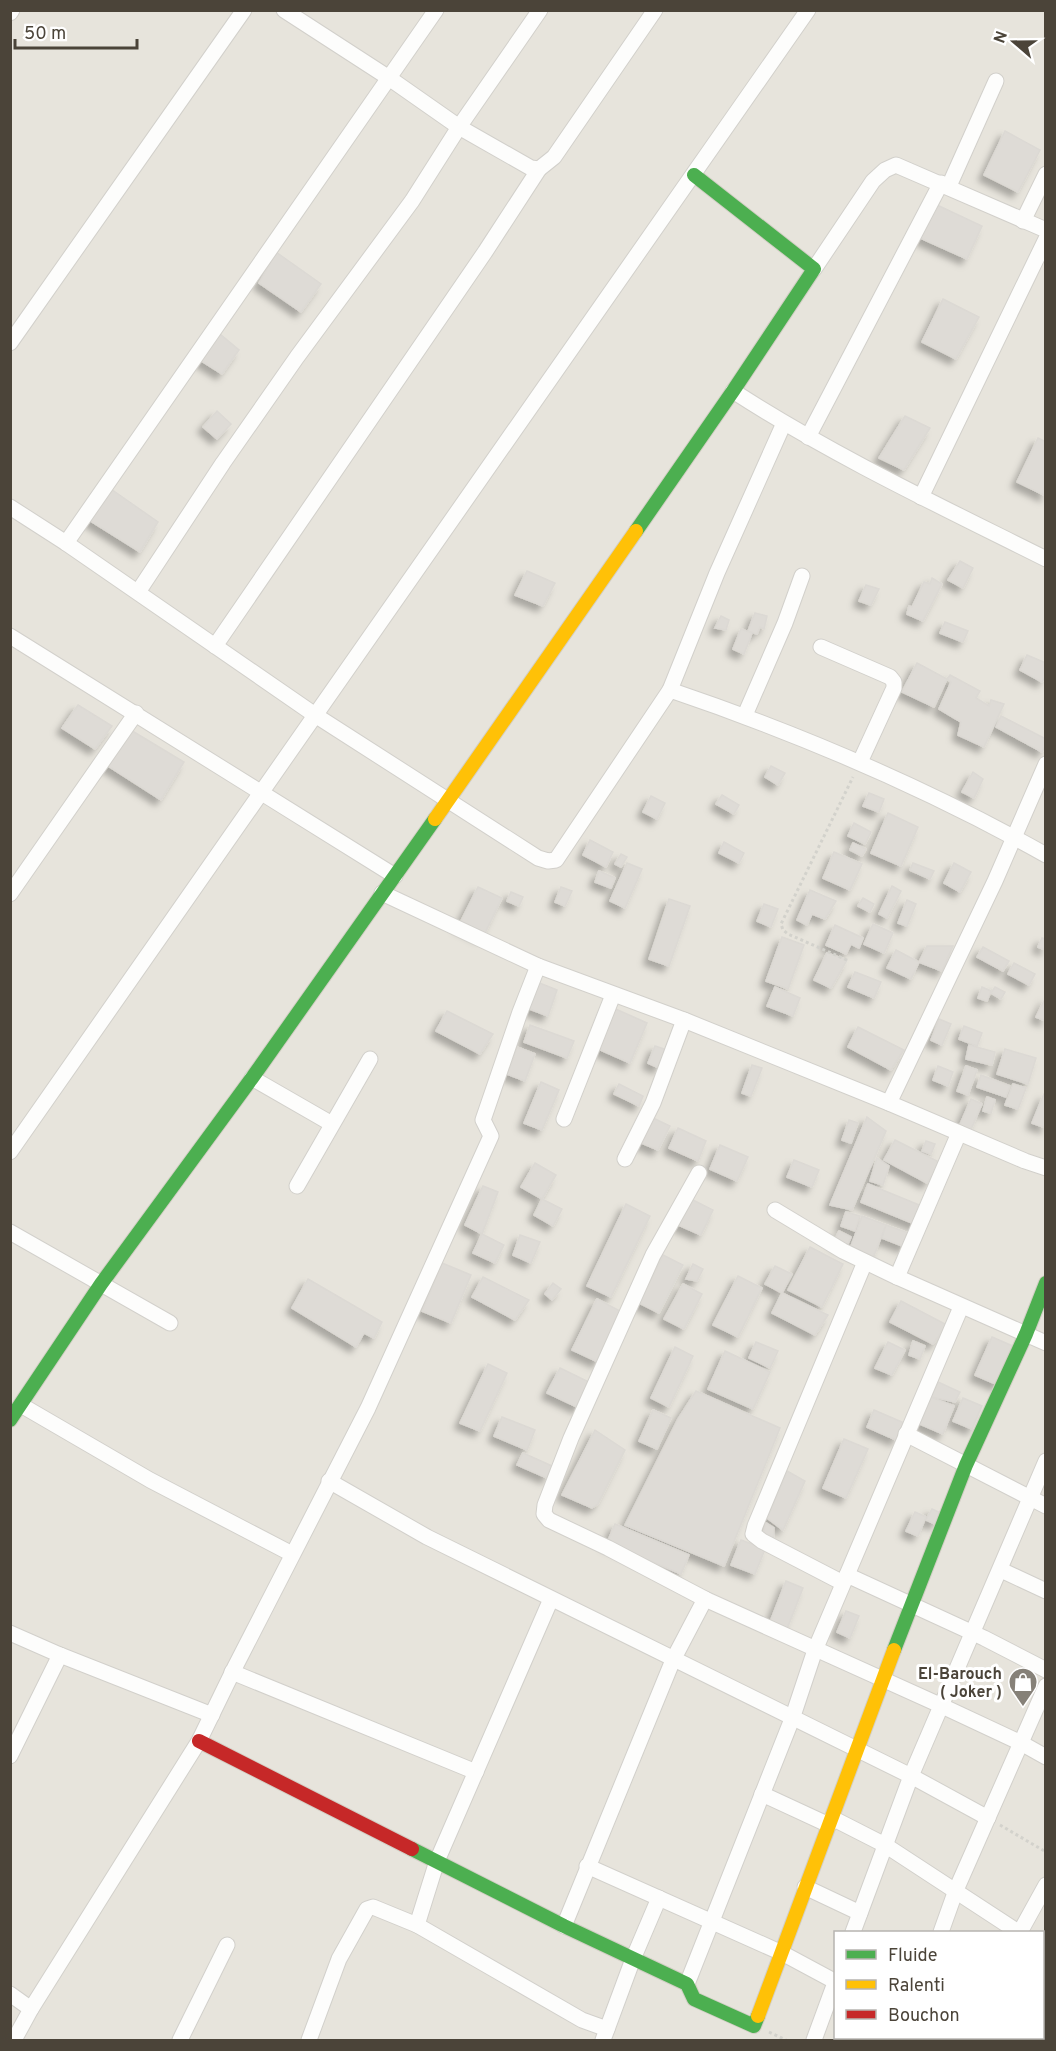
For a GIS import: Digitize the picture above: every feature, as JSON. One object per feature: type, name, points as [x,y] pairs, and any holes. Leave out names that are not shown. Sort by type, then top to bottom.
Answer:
[{"type":"street","points":[[10,343],[244,10]]},
{"type":"street","points":[[284,10],[389,78],[459,127],[531,168],[540,169]]},
{"type":"street","points":[[66,543],[436,10]]},
{"type":"street","points":[[138,592],[223,463],[297,357],[412,201],[459,127],[540,10]]},
{"type":"street","points":[[215,646],[540,169],[554,157],[655,10]]},
{"type":"street","points":[[10,1152],[807,10]]},
{"type":"street","points":[[808,437],[945,185],[996,81]]},
{"type":"street","points":[[10,1420],[101,1284],[252,1078],[448,801],[733,391],[873,181],[885,170],[896,165],[1046,230]]},
{"type":"street","points":[[1023,221],[1046,174]]},
{"type":"street","points":[[694,175],[814,269]]},
{"type":"street","points":[[921,497],[1046,239]]},
{"type":"street","points":[[733,391],[783,423],[921,497],[1044,556]]},
{"type":"street","points":[[10,507],[138,592],[315,715],[538,858],[548,861],[556,860],[670,690],[717,573],[783,423]]},
{"type":"street","points":[[745,715],[785,623],[802,576]]},
{"type":"street","points":[[11,638],[263,792],[395,876]]},
{"type":"street","points":[[821,647],[890,677],[894,682],[861,762]]},
{"type":"street","points":[[670,690],[745,715],[861,762],[1046,855]]},
{"type":"street","points":[[10,894],[136,714]]},
{"type":"street","points":[[888,1103],[1014,837],[1046,764]]},
{"type":"street","points":[[382,893],[538,966],[684,1020],[1046,1168]]},
{"type":"street","points":[[14,2040],[31,2008],[199,1741],[368,1408],[491,1136],[483,1120],[538,966]]},
{"type":"street","points":[[564,1119],[613,995]]},
{"type":"street","points":[[625,1159],[653,1102],[684,1020]]},
{"type":"street","points":[[297,1186],[370,1059]]},
{"type":"street","points":[[252,1078],[332,1124]]},
{"type":"street","points":[[897,1277],[959,1133]]},
{"type":"street","points":[[699,1173],[653,1255],[571,1438],[545,1505],[544,1514],[549,1520],[705,1599],[942,1706],[1046,1757]]},
{"type":"street","points":[[775,1210],[843,1251],[961,1307],[1046,1343]]},
{"type":"street","points":[[10,1232],[170,1323]]},
{"type":"street","points":[[866,1262],[754,1526],[753,1534],[762,1541],[845,1579],[913,1605],[974,1633],[1046,1670]]},
{"type":"street","points":[[199,1741],[564,1926],[687,1984],[694,2000],[754,2026],[883,1679],[966,1465],[1026,1334],[1046,1283]]},
{"type":"street","points":[[687,1984],[792,1719],[815,1650],[961,1307]]},
{"type":"street","points":[[21,1405],[150,1480],[292,1554]]},
{"type":"street","points":[[906,1434],[1046,1506]]},
{"type":"street","points":[[853,1931],[911,1776],[1046,1461]]},
{"type":"street","points":[[329,1481],[428,1537],[911,1776],[988,1818]]},
{"type":"street","points":[[1000,1570],[1046,1591]]},
{"type":"street","points":[[417,1925],[437,1861],[551,1599]]},
{"type":"street","points":[[564,1926],[673,1660],[705,1599]]},
{"type":"street","points":[[10,1633],[212,1715]]},
{"type":"street","points":[[11,1755],[60,1655]]},
{"type":"street","points":[[232,1672],[476,1772]]},
{"type":"street","points":[[941,1931],[956,1890],[1046,1686]]},
{"type":"street","points":[[762,1794],[885,1845],[1018,1931]]},
{"type":"street","points":[[587,1866],[782,1953],[834,1980]]},
{"type":"street","points":[[1020,1931],[1046,1885]]},
{"type":"street","points":[[806,1887],[860,1913]]},
{"type":"street","points":[[309,2040],[339,1959],[368,1909],[374,1907],[417,1925],[582,2020],[605,2037],[633,1959],[659,1898]]},
{"type":"street","points":[[180,2040],[227,1945]]},
{"type":"street","points":[[814,2040],[834,1984]]},
{"type":"street","points":[[10,1994],[31,2008]]},
{"type":"path","points":[[847,960],[789,934],[780,924],[861,762]]},
{"type":"path","points":[[988,1818],[1046,1852]]},
{"type":"shaded area","points":[[11,11],[1045,11],[1045,2040],[11,2040]]},
{"type":"building","points":[[1005,131],[1040,150],[1018,192],[984,175]]},
{"type":"building","points":[[937,205],[982,226],[967,259],[920,238]]},
{"type":"building","points":[[276,252],[321,284],[301,312],[259,283]]},
{"type":"building","points":[[943,299],[979,317],[956,359],[922,342]]},
{"type":"building","points":[[220,334],[239,350],[222,374],[200,360]]},
{"type":"building","points":[[217,411],[231,424],[217,439],[203,427]]},
{"type":"building","points":[[905,416],[930,428],[904,470],[879,458]]},
{"type":"building","points":[[1038,438],[1046,442],[1046,496],[1017,482]]},
{"type":"building","points":[[111,489],[158,522],[140,552],[89,520]]},
{"type":"building","points":[[960,561],[973,568],[963,588],[948,580]]},
{"type":"building","points":[[527,571],[555,583],[543,606],[515,595]]},
{"type":"building","points":[[932,578],[942,584],[923,621],[907,614],[909,606],[912,607],[924,582],[930,584]]},
{"type":"building","points":[[866,585],[879,589],[871,605],[859,601]]},
{"type":"building","points":[[755,613],[767,616],[764,629],[760,627],[757,634],[748,631]]},
{"type":"building","points":[[721,616],[729,620],[726,630],[715,628]]},
{"type":"building","points":[[945,622],[968,631],[963,642],[940,633]]},
{"type":"building","points":[[741,629],[752,633],[744,654],[733,649]]},
{"type":"building","points":[[1027,655],[1046,663],[1046,675],[1042,682],[1020,670]]},
{"type":"building","points":[[917,663],[947,679],[934,707],[902,692]]},
{"type":"building","points":[[950,675],[980,691],[976,698],[989,706],[991,700],[1004,704],[984,747],[958,735],[961,722],[939,709],[951,682],[947,679]]},
{"type":"building","points":[[78,705],[112,726],[95,749],[62,728]]},
{"type":"building","points":[[1001,716],[1046,739],[1042,752],[996,727]]},
{"type":"building","points":[[129,729],[184,762],[161,800],[105,764]]},
{"type":"building","points":[[771,766],[785,773],[778,785],[765,777]]},
{"type":"building","points":[[973,772],[983,779],[974,798],[962,792]]},
{"type":"building","points":[[869,793],[884,799],[879,812],[863,806]]},
{"type":"building","points":[[722,795],[739,805],[734,814],[716,804]]},
{"type":"building","points":[[651,796],[665,803],[657,819],[643,812]]},
{"type":"building","points":[[888,813],[918,827],[901,866],[871,853]]},
{"type":"building","points":[[854,823],[871,832],[865,844],[848,836]]},
{"type":"building","points":[[590,840],[613,852],[606,867],[583,855]]},
{"type":"building","points":[[724,842],[744,853],[739,863],[719,853]]},
{"type":"building","points":[[853,843],[866,849],[862,856],[850,850]]},
{"type":"building","points":[[834,852],[862,864],[850,890],[823,878]]},
{"type":"building","points":[[621,854],[627,857],[621,867],[615,864]]},
{"type":"building","points":[[627,863],[642,869],[625,908],[610,901]]},
{"type":"building","points":[[913,863],[934,871],[930,879],[910,870]]},
{"type":"building","points":[[954,863],[971,872],[960,892],[944,883]]},
{"type":"building","points":[[599,871],[615,878],[611,888],[595,882]]},
{"type":"building","points":[[892,886],[901,891],[887,918],[879,914]]},
{"type":"building","points":[[478,887],[502,898],[483,937],[459,925]]},
{"type":"building","points":[[561,887],[572,891],[565,906],[555,902]]},
{"type":"building","points":[[810,890],[836,901],[825,919],[812,914],[807,925],[797,920]]},
{"type":"building","points":[[511,892],[523,897],[519,906],[507,901]]},
{"type":"building","points":[[863,898],[874,904],[870,912],[858,906]]},
{"type":"building","points":[[669,899],[690,906],[669,966],[649,959]]},
{"type":"building","points":[[907,900],[916,904],[907,926],[898,923]]},
{"type":"building","points":[[764,904],[778,909],[771,927],[757,921]]},
{"type":"building","points":[[873,924],[893,933],[884,953],[864,944]]},
{"type":"building","points":[[835,925],[863,938],[859,948],[851,944],[846,954],[826,945]]},
{"type":"building","points":[[782,937],[804,945],[788,989],[766,981]]},
{"type":"building","points":[[1042,938],[1046,939],[1046,950],[1038,947]]},
{"type":"building","points":[[927,946],[953,946],[942,971],[919,962]]},
{"type":"building","points":[[983,947],[1009,961],[1003,971],[977,957]]},
{"type":"building","points":[[896,950],[919,962],[911,979],[887,968]]},
{"type":"building","points":[[827,953],[847,960],[831,988],[814,980]]},
{"type":"building","points":[[1014,963],[1035,974],[1029,985],[1008,974]]},
{"type":"building","points":[[855,972],[881,982],[874,998],[848,987]]},
{"type":"building","points":[[537,982],[557,990],[548,1016],[527,1008]]},
{"type":"building","points":[[775,987],[800,998],[793,1016],[767,1006]]},
{"type":"building","points":[[982,987],[991,991],[987,1001],[978,998]]},
{"type":"building","points":[[995,987],[1005,992],[1001,999],[991,993]]},
{"type":"building","points":[[1046,997],[1046,1021],[1036,1017]]},
{"type":"building","points":[[611,1007],[647,1023],[630,1063],[594,1047]]},
{"type":"building","points":[[447,1011],[493,1034],[480,1054],[436,1031]]},
{"type":"building","points":[[939,1019],[951,1024],[942,1045],[931,1040]]},
{"type":"building","points":[[530,1025],[574,1041],[567,1058],[524,1042]]},
{"type":"building","points":[[964,1026],[982,1033],[977,1046],[959,1039]]},
{"type":"building","points":[[858,1027],[904,1050],[891,1070],[848,1047]]},
{"type":"building","points":[[969,1045],[995,1052],[992,1065],[966,1059]]},
{"type":"building","points":[[655,1046],[667,1050],[659,1068],[648,1063]]},
{"type":"building","points":[[517,1047],[535,1054],[525,1081],[507,1074]]},
{"type":"building","points":[[1005,1049],[1036,1058],[1028,1084],[997,1074]]},
{"type":"building","points":[[752,1065],[762,1068],[751,1096],[742,1093]]},
{"type":"building","points":[[938,1066],[953,1072],[948,1086],[933,1080]]},
{"type":"building","points":[[966,1066],[977,1070],[968,1095],[957,1091]]},
{"type":"building","points":[[981,1075],[1010,1086],[1006,1097],[977,1087]]},
{"type":"building","points":[[541,1082],[559,1090],[542,1130],[524,1123]]},
{"type":"building","points":[[619,1084],[643,1096],[639,1106],[614,1094]]},
{"type":"building","points":[[1013,1084],[1026,1088],[1018,1109],[1005,1105]]},
{"type":"building","points":[[1044,1094],[1046,1095],[1046,1128],[1032,1123]]},
{"type":"building","points":[[987,1097],[995,1100],[991,1113],[983,1111]]},
{"type":"building","points":[[971,1099],[982,1104],[969,1134],[958,1129]]},
{"type":"building","points":[[649,1116],[670,1126],[658,1150],[637,1141]]},
{"type":"building","points":[[867,1117],[886,1131],[852,1210],[830,1205]]},
{"type":"building","points":[[849,1120],[858,1123],[851,1143],[842,1140]]},
{"type":"building","points":[[678,1128],[706,1141],[698,1161],[669,1148]]},
{"type":"building","points":[[895,1140],[941,1163],[927,1183],[884,1160]]},
{"type":"building","points":[[926,1141],[935,1144],[931,1154],[922,1151]]},
{"type":"building","points":[[720,1145],[748,1157],[737,1181],[710,1169]]},
{"type":"building","points":[[877,1158],[889,1166],[883,1185],[870,1181]]},
{"type":"building","points":[[794,1160],[819,1170],[812,1187],[787,1177]]},
{"type":"building","points":[[535,1163],[556,1175],[542,1199],[521,1187]]},
{"type":"building","points":[[868,1184],[924,1207],[917,1225],[861,1202]]},
{"type":"building","points":[[483,1186],[498,1192],[482,1234],[465,1225]]},
{"type":"building","points":[[542,1199],[562,1209],[553,1226],[534,1215]]},
{"type":"building","points":[[691,1199],[713,1210],[701,1235],[678,1225]]},
{"type":"building","points":[[626,1204],[650,1216],[611,1297],[587,1286]]},
{"type":"building","points":[[846,1212],[860,1216],[855,1231],[841,1226]]},
{"type":"building","points":[[862,1216],[886,1225],[873,1258],[850,1249]]},
{"type":"building","points":[[886,1225],[911,1234],[905,1247],[882,1238]]},
{"type":"building","points":[[839,1231],[851,1237],[846,1248],[834,1242]]},
{"type":"building","points":[[482,1234],[504,1245],[495,1263],[473,1253]]},
{"type":"building","points":[[520,1235],[540,1242],[531,1263],[513,1255]]},
{"type":"building","points":[[810,1247],[843,1264],[822,1307],[788,1290]]},
{"type":"building","points":[[663,1255],[683,1265],[659,1313],[639,1303]]},
{"type":"building","points":[[442,1263],[471,1275],[451,1323],[422,1311]]},
{"type":"building","points":[[693,1264],[703,1269],[697,1281],[686,1279]]},
{"type":"building","points":[[775,1266],[792,1274],[782,1293],[765,1284]]},
{"type":"building","points":[[738,1276],[762,1288],[738,1337],[713,1325]]},
{"type":"building","points":[[483,1277],[529,1300],[515,1320],[472,1297]]},
{"type":"building","points":[[308,1279],[382,1322],[374,1338],[364,1333],[356,1347],[292,1308]]},
{"type":"building","points":[[553,1283],[561,1289],[552,1300],[545,1294]]},
{"type":"building","points":[[683,1284],[702,1294],[684,1329],[664,1319]]},
{"type":"building","points":[[782,1293],[828,1315],[815,1335],[772,1313]]},
{"type":"building","points":[[597,1299],[622,1312],[598,1362],[572,1350]]},
{"type":"building","points":[[901,1301],[947,1325],[933,1344],[890,1322]]},
{"type":"building","points":[[992,1337],[1015,1347],[998,1385],[975,1375]]},
{"type":"building","points":[[913,1341],[925,1346],[920,1359],[909,1355]]},
{"type":"building","points":[[756,1342],[778,1351],[770,1368],[749,1358]]},
{"type":"building","points":[[888,1342],[905,1350],[892,1375],[875,1368]]},
{"type":"building","points":[[675,1347],[693,1356],[669,1407],[651,1398]]},
{"type":"building","points":[[725,1351],[770,1372],[753,1409],[708,1389]]},
{"type":"building","points":[[488,1364],[507,1373],[480,1431],[460,1423]]},
{"type":"building","points":[[560,1368],[591,1383],[579,1408],[547,1393]]},
{"type":"building","points":[[938,1382],[960,1392],[955,1402],[931,1397]]},
{"type":"building","points":[[696,1391],[780,1428],[724,1566],[625,1525],[678,1419]]},
{"type":"building","points":[[931,1397],[954,1406],[943,1434],[920,1424]]},
{"type":"building","points":[[963,1398],[982,1406],[972,1429],[953,1421]]},
{"type":"building","points":[[653,1410],[671,1418],[657,1449],[639,1441]]},
{"type":"building","points":[[874,1410],[904,1423],[896,1440],[867,1427]]},
{"type":"building","points":[[502,1417],[535,1430],[527,1450],[494,1436]]},
{"type":"building","points":[[595,1430],[625,1450],[598,1504],[592,1508],[562,1495]]},
{"type":"building","points":[[844,1439],[868,1449],[846,1498],[823,1488]]},
{"type":"building","points":[[523,1453],[552,1466],[547,1478],[517,1465]]},
{"type":"building","points":[[787,1471],[805,1481],[783,1530],[767,1518]]},
{"type":"building","points":[[932,1509],[941,1513],[935,1524],[926,1520]]},
{"type":"building","points":[[915,1512],[926,1517],[918,1536],[906,1531]]},
{"type":"building","points":[[766,1523],[774,1528],[773,1541],[762,1537]]},
{"type":"building","points":[[615,1524],[689,1555],[681,1574],[607,1543]]},
{"type":"building","points":[[741,1540],[765,1549],[755,1574],[731,1565]]},
{"type":"building","points":[[786,1581],[803,1588],[787,1629],[770,1622]]},
{"type":"building","points":[[846,1611],[859,1616],[850,1638],[837,1632]]},
{"type":"traffic: fast","points":[[636,531],[814,269],[694,175]]},
{"type":"traffic: fast","points":[[10,1420],[101,1284],[252,1078],[435,819]]},
{"type":"traffic: fast","points":[[894,1650],[966,1465],[1026,1334],[1046,1283]]},
{"type":"traffic: fast","points":[[412,1849],[564,1926],[687,1984],[694,1999],[754,2026],[758,2016]]},
{"type":"traffic: slow","points":[[435,819],[636,531]]},
{"type":"traffic: slow","points":[[758,2016],[894,1650]]},
{"type":"traffic: jam","points":[[199,1741],[412,1849]]},
{"type":"place","name":"El-Barouch ( Joker )","points":[[1023,1708]]}]
